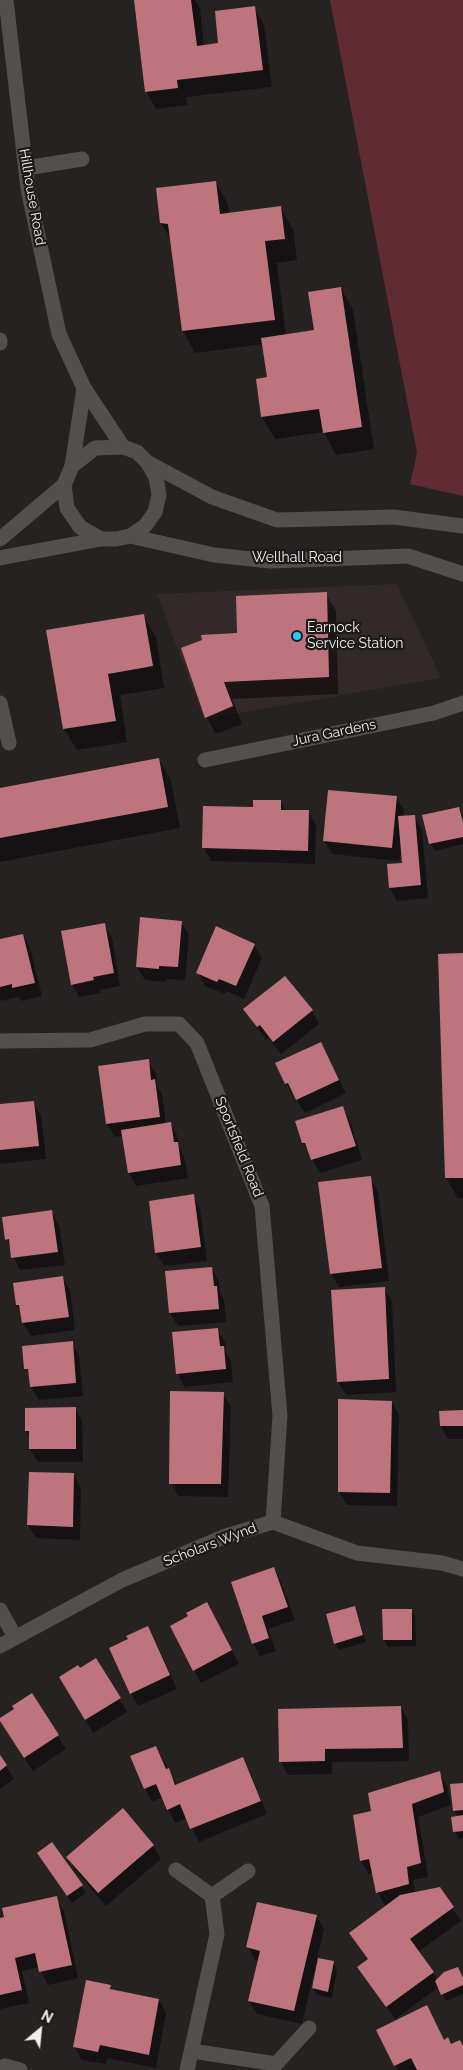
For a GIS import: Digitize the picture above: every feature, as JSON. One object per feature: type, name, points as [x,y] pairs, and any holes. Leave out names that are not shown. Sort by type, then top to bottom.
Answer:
[{"type":"street","name":"Hillhouse Road","points":[[6,0],[26,168],[59,334],[84,388],[123,447]]},
{"type":"street","points":[[26,168],[82,159]]},
{"type":"street","points":[[0,539],[64,485],[72,466],[84,388]]},
{"type":"street","points":[[72,466],[95,448],[123,447],[137,452],[148,462],[212,497],[277,520],[394,517],[463,526]]},
{"type":"street","points":[[64,485],[67,508],[80,528],[101,538],[116,540],[130,536],[145,526],[155,512],[159,494],[156,477],[148,462]]},
{"type":"street","name":"Wellhall Road","points":[[130,536],[214,555],[270,561],[408,556],[463,574]]},
{"type":"street","points":[[0,558],[101,538]]},
{"type":"street","points":[[0,703],[9,743]]},
{"type":"street","name":"Jura Gardens","points":[[205,760],[434,713],[463,703]]},
{"type":"street","name":"Sportsfield Road","points":[[0,1041],[90,1040],[145,1024],[179,1024],[197,1043],[262,1206],[280,1416],[273,1522]]},
{"type":"street","name":"Scholars Wynd","points":[[0,1646],[122,1580],[226,1536],[273,1522],[357,1553],[442,1563],[463,1569]]},
{"type":"street","points":[[0,1610],[15,1637]]},
{"type":"street","points":[[176,1870],[212,1896],[217,1934],[187,2070]]},
{"type":"street","points":[[212,1896],[248,1871]]},
{"type":"street","points":[[192,2051],[279,2067],[309,2028]]},
{"type":"street","points":[[2,2064],[20,2070]]},
{"type":"shaded area","points":[[330,0],[463,0],[463,496],[410,484],[417,453]]},
{"type":"shaded area","name":"Earnock Service Station","points":[[397,584],[441,678],[204,719],[157,594]]},
{"type":"building","points":[[134,0],[191,0],[197,46],[218,43],[215,11],[255,6],[263,70],[177,80],[178,88],[145,92]]},
{"type":"building","points":[[216,181],[220,214],[281,206],[285,239],[265,241],[275,320],[182,331],[168,224],[160,223],[156,188]]},
{"type":"building","points":[[341,287],[362,427],[323,433],[319,409],[261,417],[256,379],[267,377],[261,338],[314,330],[308,292]]},
{"type":"building","points":[[327,592],[329,677],[224,682],[233,706],[205,718],[181,648],[202,640],[201,635],[237,633],[236,596]]},
{"type":"building","points":[[144,614],[153,666],[108,674],[116,721],[63,729],[46,630]]},
{"type":"building","points":[[159,758],[168,807],[0,838],[0,788]]},
{"type":"building","points":[[328,790],[397,796],[392,848],[323,841]]},
{"type":"building","points":[[253,800],[281,800],[281,810],[309,810],[308,851],[202,848],[203,806],[253,807]]},
{"type":"building","points":[[459,807],[463,822],[463,837],[429,844],[422,815]]},
{"type":"building","points":[[415,815],[421,885],[389,888],[387,864],[402,863],[398,816]]},
{"type":"building","points":[[140,917],[182,921],[178,967],[159,966],[159,969],[136,967]]},
{"type":"building","points":[[105,923],[114,973],[93,977],[94,980],[71,985],[61,931]]},
{"type":"building","points":[[216,926],[255,944],[236,986],[219,979],[217,982],[196,973]]},
{"type":"building","points":[[23,934],[35,983],[12,988],[12,984],[0,987],[0,939]]},
{"type":"building","points":[[463,953],[463,1178],[445,1178],[438,954]]},
{"type":"building","points":[[285,976],[313,1010],[273,1042],[260,1025],[257,1027],[243,1009]]},
{"type":"building","points":[[321,1042],[339,1080],[296,1100],[288,1083],[285,1084],[275,1063]]},
{"type":"building","points":[[149,1059],[151,1080],[155,1079],[160,1117],[106,1124],[98,1066]]},
{"type":"building","points":[[34,1101],[39,1146],[0,1150],[0,1104]]},
{"type":"building","points":[[343,1106],[356,1146],[311,1160],[305,1143],[302,1143],[295,1121]]},
{"type":"building","points":[[171,1122],[174,1142],[178,1142],[181,1165],[128,1173],[121,1130]]},
{"type":"building","points":[[371,1176],[382,1268],[330,1274],[318,1182]]},
{"type":"building","points":[[194,1194],[201,1247],[155,1253],[149,1201]]},
{"type":"building","points":[[52,1210],[58,1252],[11,1258],[9,1239],[5,1240],[2,1217]]},
{"type":"building","points":[[212,1267],[214,1286],[217,1286],[219,1309],[169,1313],[165,1271]]},
{"type":"building","points":[[63,1276],[69,1317],[22,1323],[19,1305],[16,1305],[13,1283]]},
{"type":"building","points":[[385,1287],[389,1379],[337,1382],[331,1290]]},
{"type":"building","points":[[218,1328],[220,1346],[224,1346],[226,1369],[176,1374],[172,1332]]},
{"type":"building","points":[[73,1341],[76,1383],[30,1387],[28,1369],[24,1369],[22,1346]]},
{"type":"building","points":[[170,1391],[224,1392],[221,1484],[169,1484]]},
{"type":"building","points":[[338,1399],[392,1401],[390,1493],[338,1492]]},
{"type":"building","points":[[76,1407],[76,1449],[29,1449],[29,1431],[25,1431],[25,1408]]},
{"type":"building","points":[[463,1410],[463,1426],[440,1426],[439,1411]]},
{"type":"building","points":[[29,1472],[74,1473],[73,1527],[27,1525]]},
{"type":"building","points":[[274,1567],[288,1607],[262,1616],[269,1638],[252,1644],[231,1582]]},
{"type":"building","points":[[207,1602],[232,1650],[193,1671],[170,1626],[188,1616],[186,1613]]},
{"type":"building","points":[[355,1606],[363,1635],[334,1644],[326,1614]]},
{"type":"building","points":[[382,1609],[412,1609],[412,1640],[383,1640]]},
{"type":"building","points":[[148,1626],[170,1675],[130,1694],[109,1648],[128,1639],[126,1636]]},
{"type":"building","points":[[96,1658],[121,1698],[85,1720],[59,1677],[78,1665],[80,1668]]},
{"type":"building","points":[[32,1693],[59,1735],[24,1758],[0,1721],[0,1718],[14,1709],[12,1706]]},
{"type":"building","points":[[401,1706],[403,1748],[325,1749],[325,1761],[279,1762],[278,1709]]},
{"type":"building","points":[[156,1746],[166,1769],[169,1768],[175,1785],[243,1757],[261,1801],[190,1829],[180,1804],[167,1810],[156,1784],[144,1789],[130,1756]]},
{"type":"building","points":[[0,1755],[7,1765],[0,1771]]},
{"type":"building","points":[[440,1771],[444,1792],[412,1804],[421,1863],[407,1867],[409,1884],[376,1893],[369,1859],[360,1861],[353,1815],[371,1811],[368,1793]]},
{"type":"building","points":[[463,1783],[463,1810],[453,1811],[450,1784]]},
{"type":"building","points":[[123,1808],[154,1845],[98,1893],[66,1857]]},
{"type":"building","points":[[463,1815],[463,1831],[453,1832],[451,1817]]},
{"type":"building","points":[[52,1842],[83,1885],[67,1896],[37,1853]]},
{"type":"building","points":[[440,1887],[454,1907],[410,1939],[434,1972],[386,2007],[357,1967],[368,1959],[349,1933],[400,1895]]},
{"type":"building","points":[[57,1896],[72,1965],[39,1972],[35,1953],[15,1958],[22,1990],[0,1995],[0,1918],[4,1917],[2,1908]]},
{"type":"building","points":[[257,1902],[317,1915],[294,2011],[248,2001],[260,1951],[246,1947]]},
{"type":"building","points":[[318,1958],[334,1961],[328,1992],[312,1988]]},
{"type":"building","points":[[458,1967],[463,1978],[463,1985],[441,1995],[435,1981],[444,1972]]},
{"type":"building","points":[[86,1980],[111,1985],[110,1989],[159,1999],[149,2055],[100,2045],[98,2052],[73,2047]]},
{"type":"building","points":[[427,2005],[444,2040],[448,2037],[451,2044],[460,2040],[463,2046],[463,2070],[417,2070],[411,2058],[394,2066],[376,2030]]},
{"type":"place","name":"Earnock Service Station","points":[[297,636]]}]
